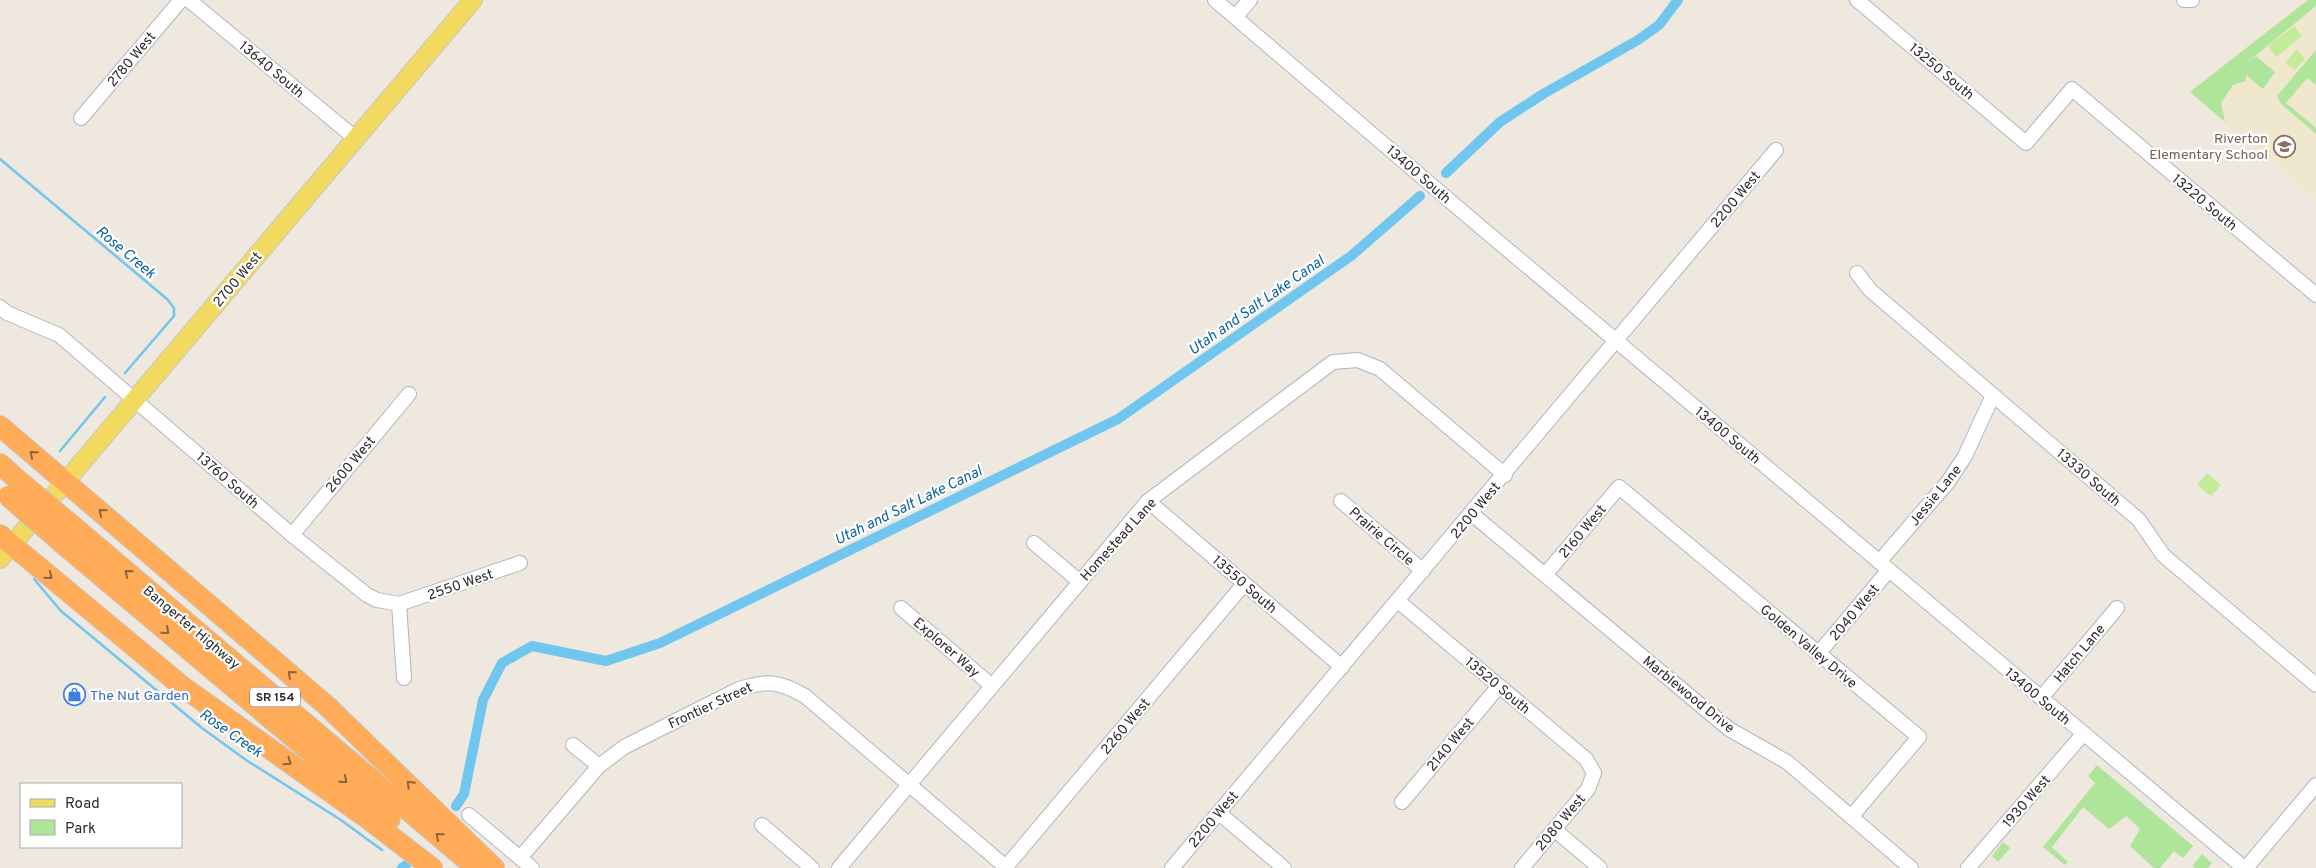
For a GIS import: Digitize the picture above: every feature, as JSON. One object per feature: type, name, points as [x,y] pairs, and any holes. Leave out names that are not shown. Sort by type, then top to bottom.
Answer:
[{"type":"highway","points":[[0,426],[327,706],[494,868]]},
{"type":"highway","name":"Bangerter Highway","points":[[0,464],[9,489],[476,868]]},
{"type":"highway","name":"Bangerter Highway","points":[[68,535],[448,868]]},
{"type":"highway","points":[[4,546],[183,686],[361,812],[432,868]]},
{"type":"main road","name":"2700 West","points":[[4,546],[66,482],[468,2]]},
{"type":"street","name":"2780 West","points":[[81,118],[181,0]]},
{"type":"street","name":"13640 South","points":[[189,0],[355,138]]},
{"type":"street","name":"13400 South","points":[[1215,0],[1617,342],[2239,866]]},
{"type":"street","points":[[1235,17],[1250,0]]},
{"type":"street","name":"13250 South","points":[[1857,0],[2026,143],[2072,89]]},
{"type":"street","points":[[2186,0],[2192,0]]},
{"type":"street","name":"13220 South","points":[[2072,89],[2316,294]]},
{"type":"street","name":"2200 West","points":[[1172,868],[1617,342],[1776,150]]},
{"type":"street","name":"13330 South","points":[[1857,274],[1870,290],[2139,520],[2163,555],[2316,685]]},
{"type":"street","name":"13760 South","points":[[0,307],[7,313],[59,335],[292,535],[367,595],[377,600],[400,604]]},
{"type":"street","name":"Homestead Lane","points":[[839,868],[1148,501],[1332,362],[1358,360],[1380,369],[1505,474]]},
{"type":"street","name":"2600 West","points":[[292,535],[409,394]]},
{"type":"street","name":"Jessie Lane","points":[[1884,566],[1948,482],[1965,456],[1993,396]]},
{"type":"street","name":"2160 West","points":[[1545,575],[1619,487]]},
{"type":"street","name":"Golden Valley Drive","points":[[1619,487],[1919,737],[1851,816]]},
{"type":"street","name":"13550 South","points":[[1148,501],[1342,667]]},
{"type":"street","name":"Prairie Circle","points":[[1341,501],[1423,571]]},
{"type":"street","name":"Marblewood Drive","points":[[1472,514],[1729,729],[1787,762],[1911,868]]},
{"type":"street","points":[[1034,543],[1080,582]]},
{"type":"street","name":"2550 West","points":[[400,604],[520,563]]},
{"type":"street","name":"2040 West","points":[[1818,654],[1884,566]]},
{"type":"street","name":"2260 West","points":[[1006,868],[1244,584]]},
{"type":"street","name":"13520 South","points":[[1398,601],[1586,759],[1594,773]]},
{"type":"street","points":[[400,604],[404,678]]},
{"type":"street","name":"Explorer Way","points":[[901,608],[992,686]]},
{"type":"street","name":"Hatch Lane","points":[[2041,698],[2117,608]]},
{"type":"street","name":"Frontier Street","points":[[520,858],[599,766],[624,747],[739,689],[757,683],[774,682],[788,686],[805,696],[1006,868]]},
{"type":"street","name":"2140 West","points":[[1402,802],[1499,686]]},
{"type":"street","name":"1930 West","points":[[1968,868],[2083,734]]},
{"type":"street","points":[[573,745],[599,766]]},
{"type":"street","name":"2080 West","points":[[1522,868],[1588,789],[1594,773]]},
{"type":"street","points":[[2239,866],[2316,785]]},
{"type":"street","points":[[1219,813],[1284,868]]},
{"type":"street","points":[[469,815],[532,868]]},
{"type":"street","points":[[762,825],[812,868]]},
{"type":"street","points":[[1554,830],[1600,868]]},
{"type":"shaded area","name":"Riverton Elementary School","points":[[2306,0],[2316,0],[2316,200],[2188,92]]},
{"type":"green space","points":[[2308,0],[2316,0],[2316,6],[2245,64],[2256,56],[2275,72],[2263,89],[2246,75],[2246,81],[2233,85],[2221,103],[2225,122],[2190,92]]},
{"type":"green space","points":[[2294,26],[2302,36],[2276,57],[2268,46]]},
{"type":"green space","points":[[2296,50],[2305,58],[2295,70],[2285,63]]},
{"type":"green space","points":[[2316,50],[2316,85],[2307,78],[2286,103],[2316,128],[2316,134],[2281,104],[2277,96]]},
{"type":"green space","points":[[2207,473],[2221,485],[2211,496],[2197,485]]},
{"type":"green space","points":[[2097,765],[2193,846],[2183,858],[2174,851],[2160,868],[2154,868],[2130,846],[2140,829],[2126,816],[2109,829],[2083,807],[2052,847],[2068,862],[2065,865],[2043,847],[2095,783],[2088,776]]},
{"type":"green space","points":[[2003,842],[2010,848],[1998,862],[1992,856]]},
{"type":"green space","points":[[2202,854],[2212,863],[2208,868],[2195,868],[2192,866]]},
{"type":"waterway","name":"Utah and Salt Lake Canal","points":[[1446,173],[1500,122],[1543,94],[1638,40],[1659,25],[1678,0]]},
{"type":"waterway","name":"Rose Creek","points":[[0,159],[167,299],[174,308],[174,316],[125,373]]},
{"type":"waterway","name":"Utah and Salt Lake Canal","points":[[456,806],[464,794],[483,700],[502,663],[532,646],[606,661],[660,643],[1118,419],[1351,256],[1420,196]]},
{"type":"waterway","name":"Rose Creek","points":[[60,451],[105,397]]},
{"type":"waterway","name":"Rose Creek","points":[[34,579],[61,611],[202,728],[246,760],[341,820],[382,850]]},
{"type":"waterway","name":"Utah and Salt Lake Canal","points":[[402,868],[406,865]]},
{"type":"place","name":"Riverton Elementary School","points":[[2284,146]]},
{"type":"place","name":"The Nut Garden","points":[[74,695]]}]
